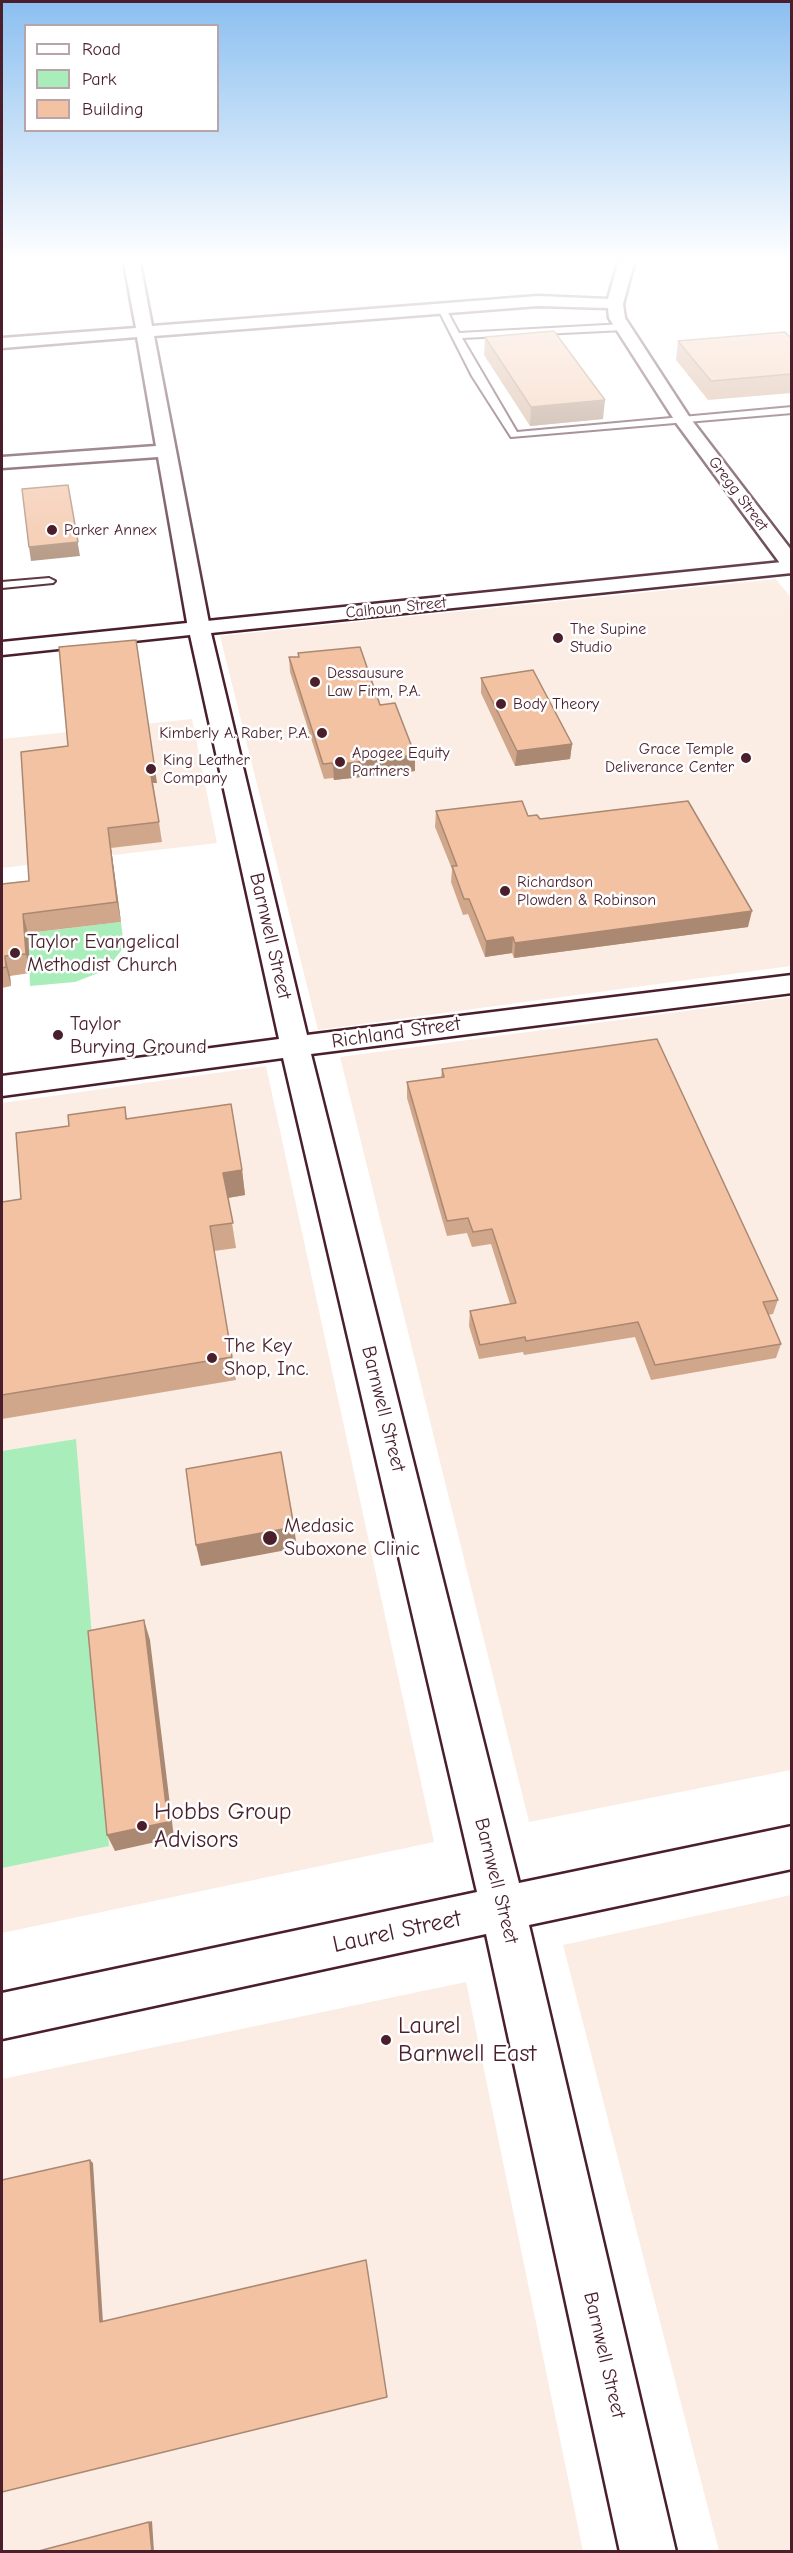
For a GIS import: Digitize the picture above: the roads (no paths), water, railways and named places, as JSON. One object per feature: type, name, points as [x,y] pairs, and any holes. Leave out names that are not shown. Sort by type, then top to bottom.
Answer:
[{"type":"street","name":"Barnwell Street","points":[[154,382],[199,628],[295,1047],[503,1909],[648,2552]]},
{"type":"street","name":"Gregg Street","points":[[659,382],[683,420],[792,567]]},
{"type":"street","points":[[2,463],[166,451]]},
{"type":"street","name":"Calhoun Street","points":[[2,648],[792,567]]},
{"type":"street","name":"Richland Street","points":[[2,1086],[792,984]]},
{"type":"street","name":"Laurel Street","points":[[2,2016],[792,1846]]},
{"type":"lane","points":[[483,382],[514,435],[792,410]]},
{"type":"lane","points":[[2,585],[49,581]]},
{"type":"place","name":"Parker Annex","points":[[52,530]]},
{"type":"place","name":"The Supine Studio","points":[[558,638]]},
{"type":"place","name":"Dessausure Law Firm, P.A.","points":[[315,682]]},
{"type":"place","name":"Body Theory","points":[[501,704]]},
{"type":"place","name":"Kimberly A. Raber, P.A.","points":[[322,733]]},
{"type":"place","name":"Grace Temple Deliverance Center","points":[[746,758]]},
{"type":"place","name":"Apogee Equity Partners","points":[[340,762]]},
{"type":"place","name":"King Leather Company","points":[[151,769]]},
{"type":"place","name":"Richardson Plowden & Robinson","points":[[505,891]]},
{"type":"place","name":"Taylor Evangelical Methodist Church","points":[[15,953]]},
{"type":"place","name":"Taylor Burying Ground","points":[[58,1035]]},
{"type":"place","name":"The Key Shop, Inc.","points":[[212,1358]]},
{"type":"place","name":"Medasic Suboxone Clinic","points":[[270,1538]]},
{"type":"place","name":"Hobbs Group Advisors","points":[[142,1826]]},
{"type":"place","name":"Laurel Barnwell East","points":[[386,2040]]}]
